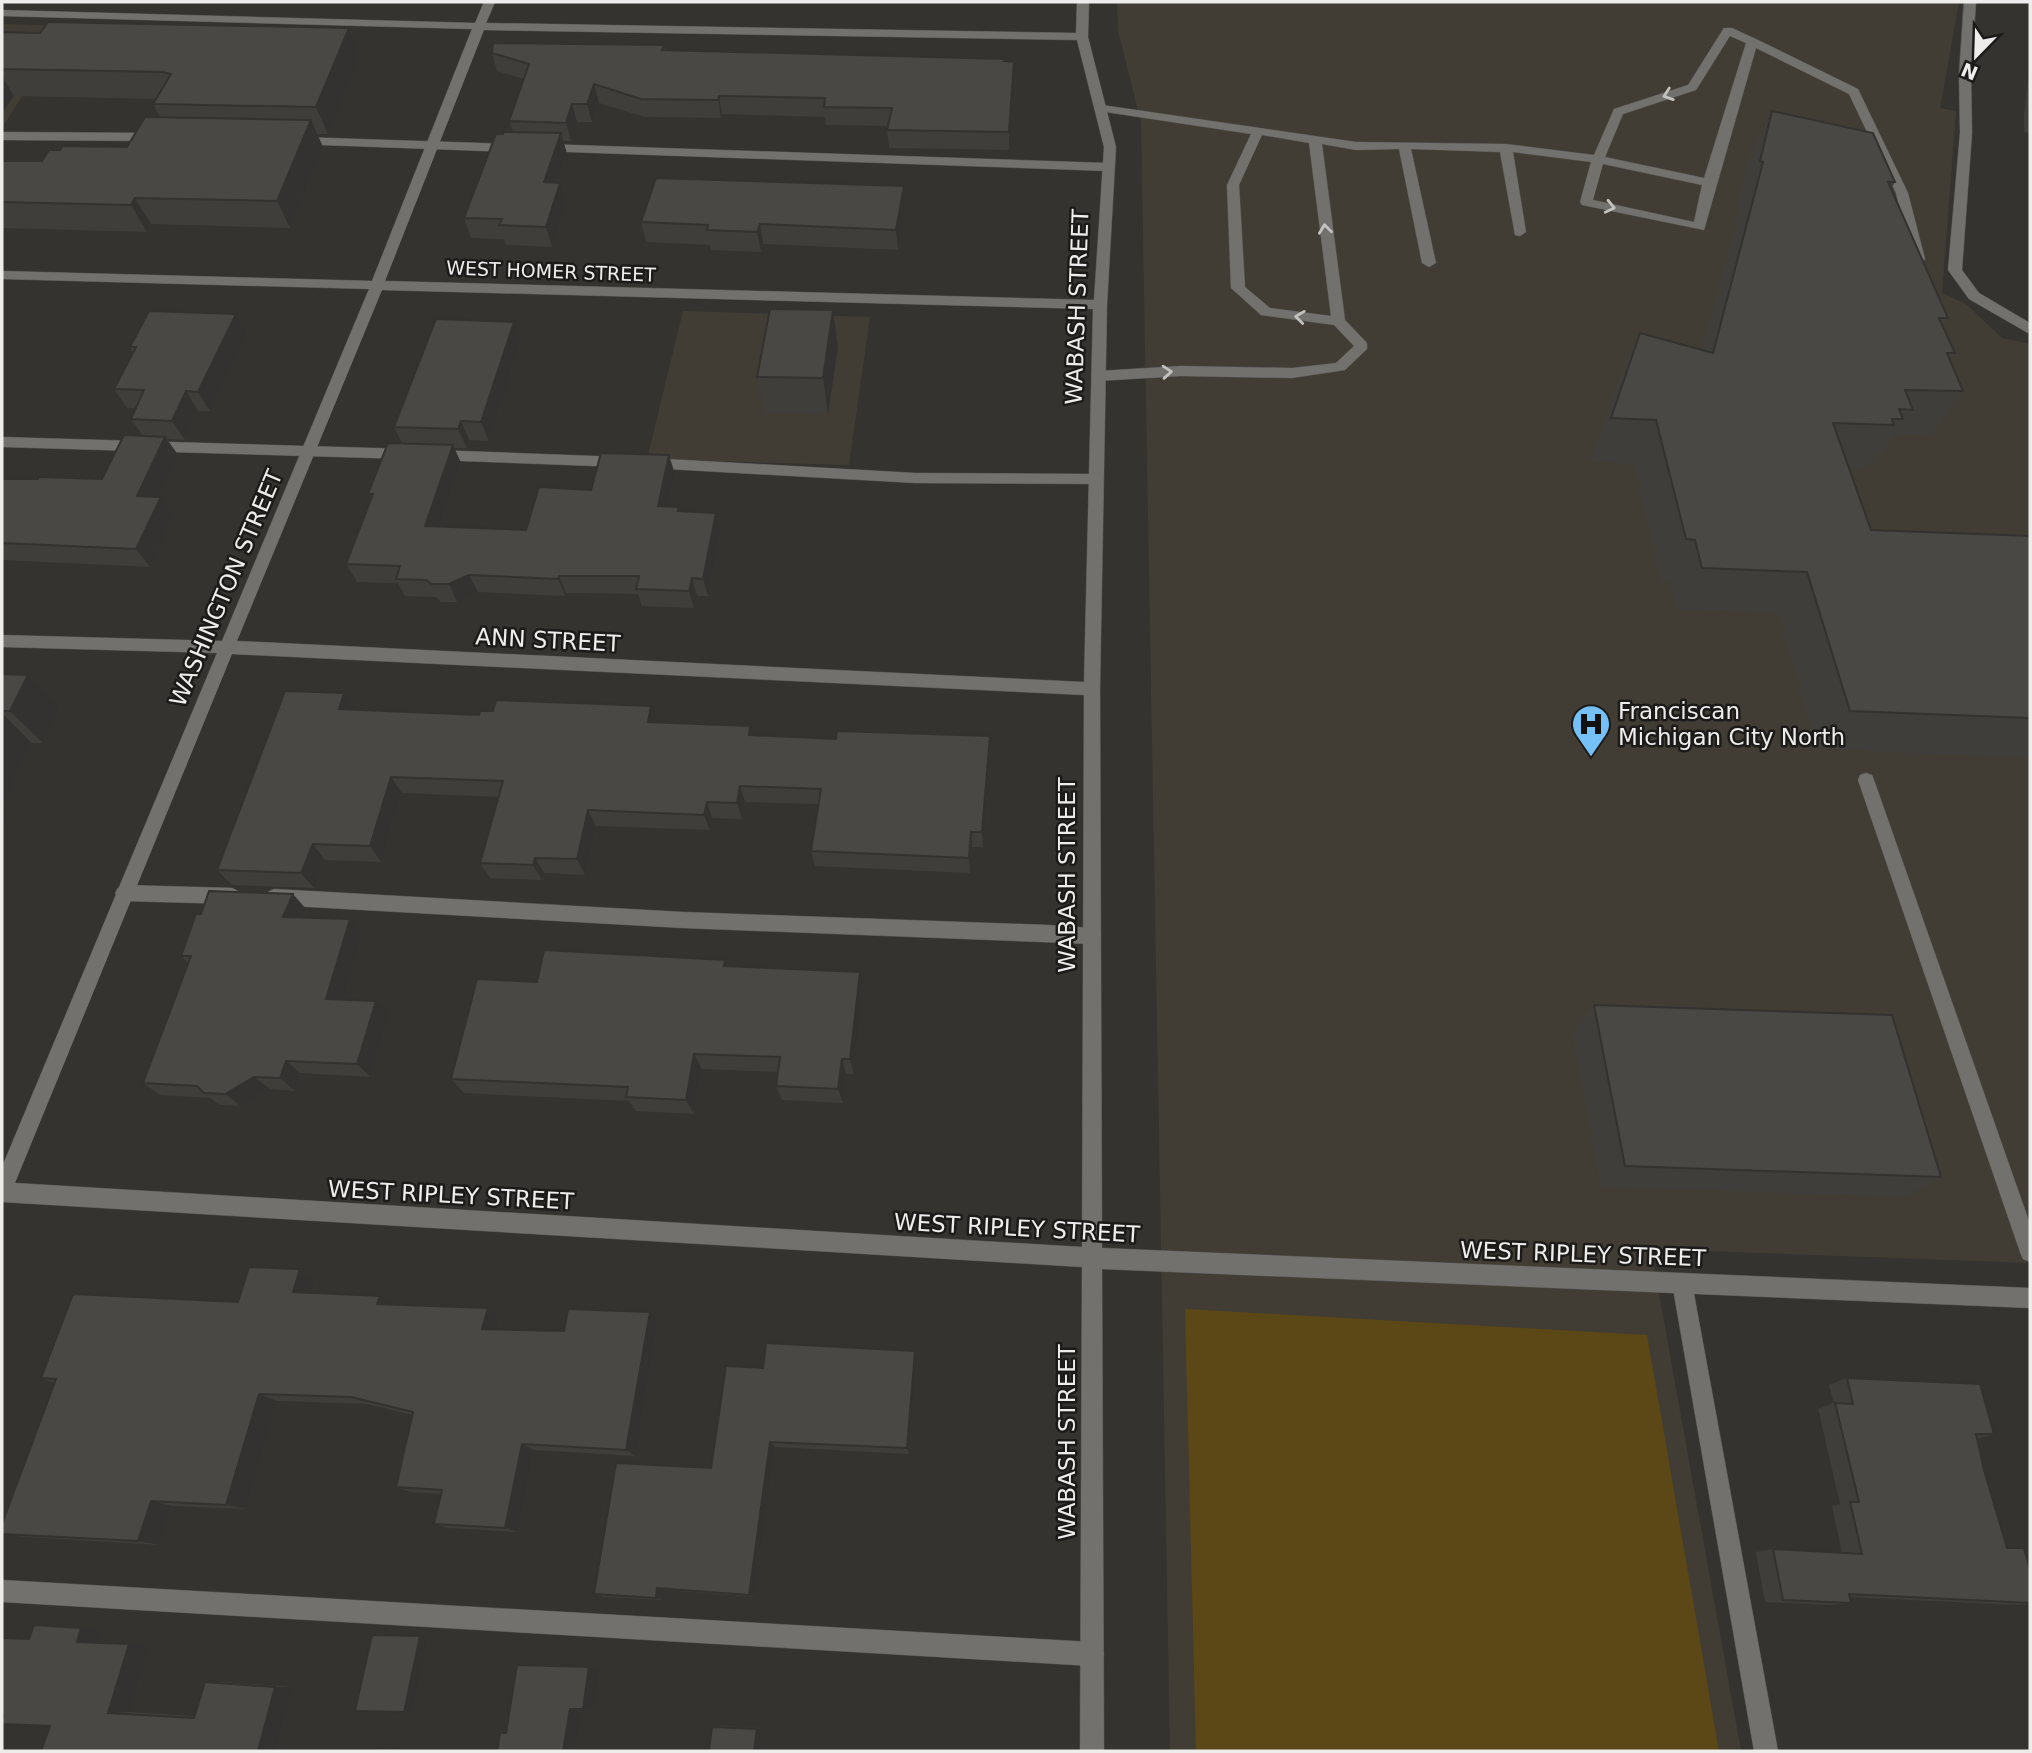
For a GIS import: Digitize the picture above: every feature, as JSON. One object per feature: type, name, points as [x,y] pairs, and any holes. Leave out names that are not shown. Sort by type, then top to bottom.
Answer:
[{"type":"street","name":"WASHINGTON STREET","points":[[2,1191],[377,285],[489,2]]},
{"type":"street","name":"WABASH STREET","points":[[1083,2],[1082,37],[1110,147],[1100,306],[1092,689],[1092,1751]]},
{"type":"street","points":[[1970,2],[1965,75],[1966,133],[1955,270],[1974,296],[2029,328]]},
{"type":"street","points":[[2,13],[478,26],[1082,37]]},
{"type":"street","points":[[1752,41],[1709,183],[1699,227],[1586,202],[1598,159],[1618,112],[1692,87],[1728,30],[1752,41],[1854,92],[1902,193],[1918,259]]},
{"type":"street","points":[[1099,107],[1356,146],[1506,148],[1598,159],[1709,183]]},
{"type":"street","points":[[1258,131],[1233,186],[1238,288],[1266,312],[1338,321]]},
{"type":"street","points":[[2,136],[167,137]]},
{"type":"street","points":[[1098,376],[1181,371],[1292,373],[1340,367],[1362,346],[1338,321],[1315,140]]},
{"type":"street","points":[[283,141],[1108,167]]},
{"type":"street","points":[[1404,145],[1429,263]]},
{"type":"street","points":[[1506,148],[1520,232]]},
{"type":"street","name":"WEST HOMER STREET","points":[[2,275],[1100,306]]},
{"type":"street","points":[[2,442],[508,457],[915,478],[1096,479]]},
{"type":"street","name":"ANN STREET","points":[[2,641],[226,647],[1092,689]]},
{"type":"street","points":[[1866,780],[2030,1252]]},
{"type":"street","points":[[124,893],[379,900],[741,923],[911,926],[1092,936]]},
{"type":"street","name":"WEST RIPLEY STREET","points":[[2,1191],[1092,1258],[2030,1298]]},
{"type":"street","points":[[1682,1283],[1766,1751]]},
{"type":"street","points":[[2,1591],[1092,1654]]},
{"type":"shaded area","name":"Franciscan Michigan City North","points":[[1117,2],[1959,2],[1940,108],[1956,111],[1942,293],[1966,304],[2002,338],[2030,344],[2030,1263],[1651,1249],[1741,1751],[1170,1751],[1141,122],[1118,30]]},
{"type":"shaded area","points":[[2,24],[66,26],[2,128]]},
{"type":"shaded area","points":[[683,311],[870,317],[849,465],[647,459]]},
{"type":"shaded area","points":[[1185,1309],[1647,1335],[1719,1751],[1196,1751]]},
{"type":"building","points":[[48,22],[349,28],[316,107],[153,104],[171,74],[2,69],[2,32],[40,33]]},
{"type":"building","points":[[493,43],[664,45],[662,50],[1005,59],[1004,61],[1014,62],[1009,132],[887,130],[892,108],[824,107],[825,98],[719,96],[718,100],[641,99],[594,84],[587,104],[572,104],[566,123],[509,121],[529,64],[492,53]]},
{"type":"building","points":[[1772,111],[1873,133],[1895,182],[1888,182],[1948,318],[1939,318],[1955,353],[1947,353],[1963,391],[1905,390],[1913,410],[1899,409],[1903,419],[1892,419],[1894,425],[1833,423],[1871,530],[2030,536],[2030,718],[1850,711],[1807,572],[1702,568],[1695,540],[1686,539],[1656,420],[1611,418],[1640,333],[1713,353],[1763,162],[1760,161]]},
{"type":"building","points":[[145,117],[311,120],[277,201],[135,198],[131,205],[2,202],[2,161],[42,161],[49,150],[60,150],[62,146],[127,147]]},
{"type":"building","points":[[561,133],[544,182],[560,183],[546,227],[499,225],[502,219],[464,218],[496,134]]},
{"type":"building","points":[[656,178],[904,186],[896,230],[760,224],[757,232],[707,230],[708,225],[641,222]]},
{"type":"building","points":[[770,309],[833,310],[823,378],[757,377]]},
{"type":"building","points":[[149,311],[236,314],[198,392],[186,391],[172,421],[131,419],[144,390],[114,389],[136,347],[130,347]]},
{"type":"building","points":[[436,319],[514,322],[481,422],[461,421],[458,429],[394,427]]},
{"type":"building","points":[[124,435],[165,437],[137,496],[161,497],[136,549],[2,543],[2,479],[102,479]]},
{"type":"building","points":[[388,443],[453,445],[425,526],[526,530],[539,487],[591,490],[601,453],[669,455],[658,506],[679,507],[678,511],[716,513],[703,579],[692,578],[689,591],[636,589],[639,576],[559,576],[558,579],[469,575],[449,584],[432,584],[426,580],[396,579],[400,566],[346,564],[373,494],[368,494]]},
{"type":"building","points":[[2,674],[28,675],[10,711],[2,711]]},
{"type":"building","points":[[285,691],[344,693],[339,709],[479,715],[480,711],[493,711],[496,700],[651,706],[648,722],[750,726],[749,735],[836,739],[837,731],[990,736],[982,832],[971,832],[969,858],[811,851],[821,789],[740,786],[737,803],[707,802],[704,815],[588,810],[577,859],[535,858],[533,865],[480,863],[503,781],[391,777],[370,846],[313,844],[301,873],[217,870]]},
{"type":"building","points":[[209,891],[293,894],[283,917],[350,919],[326,999],[376,1001],[357,1064],[286,1061],[280,1078],[254,1077],[225,1094],[204,1093],[197,1086],[143,1083],[191,956],[181,956],[196,914],[201,914]]},
{"type":"building","points":[[544,950],[725,960],[724,966],[860,972],[850,1059],[842,1059],[838,1089],[776,1086],[780,1057],[694,1054],[686,1100],[626,1097],[628,1087],[451,1079],[477,979],[537,982]]},
{"type":"building","points":[[1594,1005],[1892,1015],[1941,1177],[1625,1166]]},
{"type":"building","points":[[249,1267],[300,1269],[293,1292],[380,1296],[377,1304],[488,1308],[482,1329],[564,1331],[568,1309],[650,1312],[626,1450],[522,1444],[505,1528],[434,1524],[442,1490],[396,1487],[413,1412],[351,1397],[259,1394],[226,1505],[151,1501],[138,1541],[2,1534],[2,1524],[56,1379],[41,1378],[73,1294],[238,1302]]},
{"type":"building","points":[[766,1343],[915,1351],[907,1448],[770,1442],[749,1595],[657,1588],[656,1598],[594,1594],[616,1463],[711,1468],[726,1366],[763,1368]]},
{"type":"building","points":[[1847,1378],[1980,1384],[1994,1434],[1976,1434],[1984,1470],[2007,1548],[2024,1548],[2030,1570],[2030,1603],[1849,1594],[1851,1603],[1783,1600],[1773,1549],[1862,1554],[1850,1502],[1859,1502],[1835,1403],[1853,1404]]},
{"type":"building","points":[[34,1625],[81,1628],[77,1642],[129,1644],[108,1713],[194,1718],[205,1682],[275,1687],[258,1751],[41,1751],[50,1726],[2,1724],[2,1638],[29,1639]]},
{"type":"building","points":[[372,1635],[420,1636],[404,1712],[355,1711]]},
{"type":"building","points":[[517,1665],[589,1667],[583,1709],[570,1709],[563,1751],[497,1751],[500,1733],[506,1733]]},
{"type":"building","points":[[712,1727],[757,1729],[754,1751],[709,1751]]},
{"type":"place","name":"Franciscan Michigan City North","points":[[1591,758]]}]
